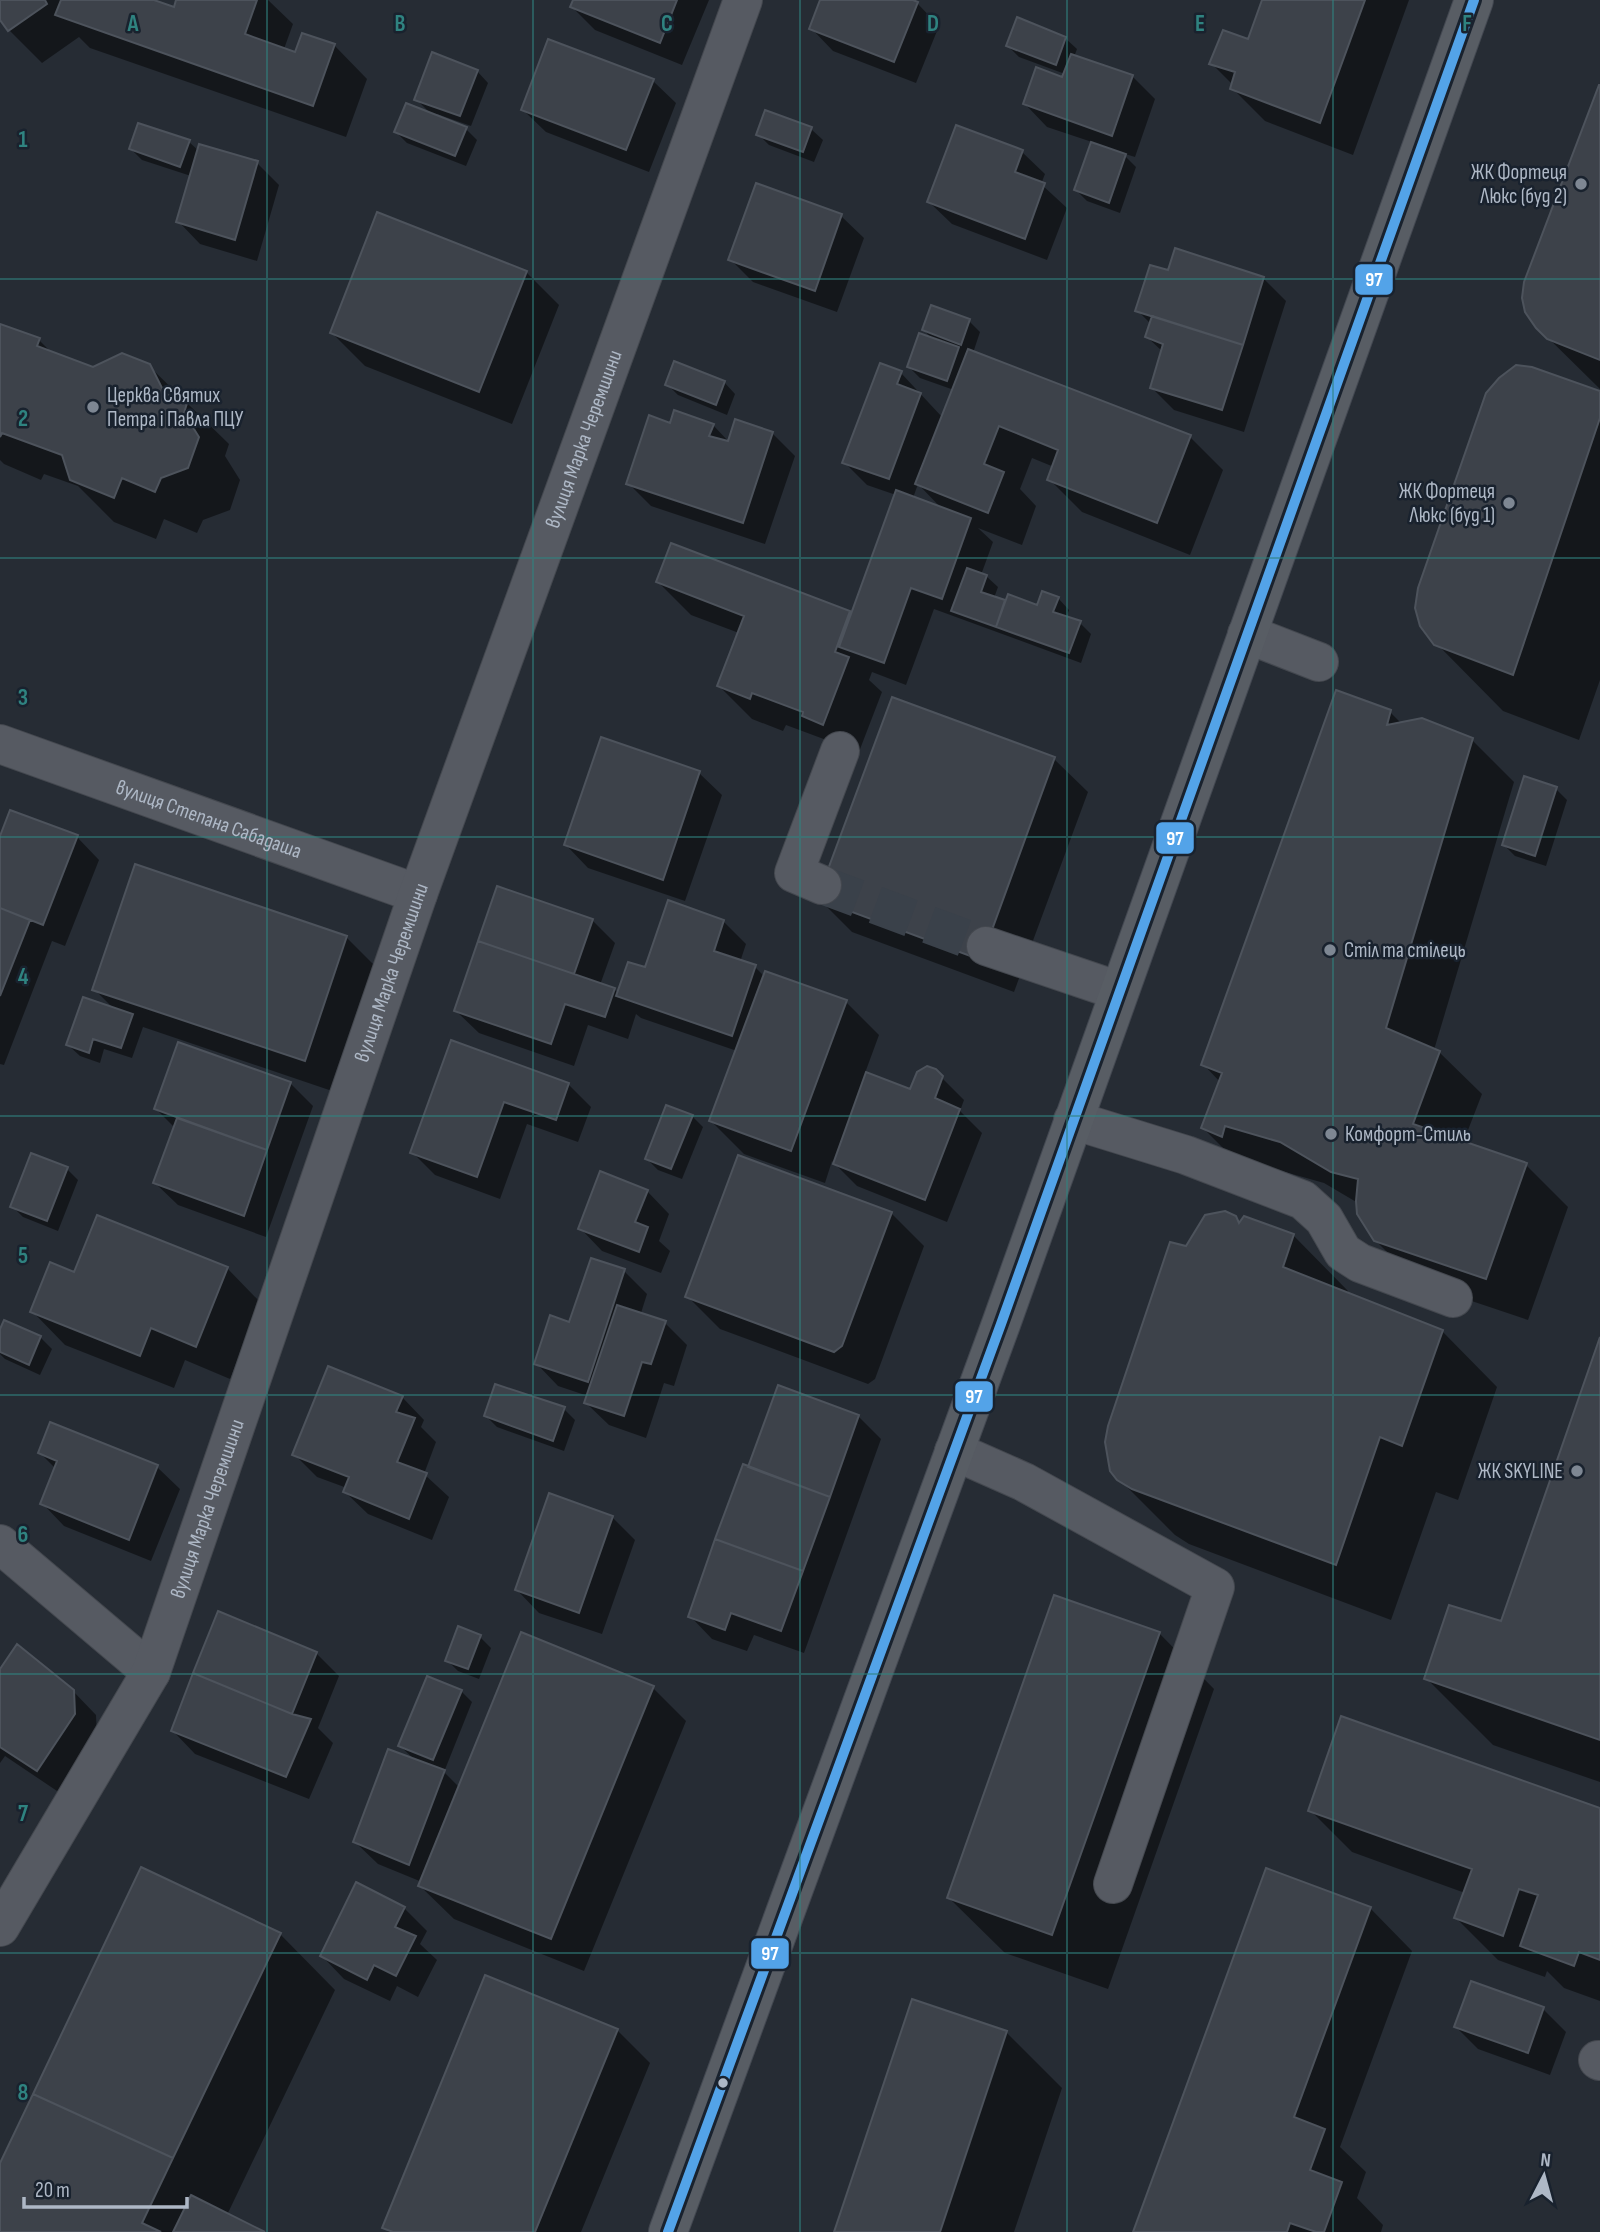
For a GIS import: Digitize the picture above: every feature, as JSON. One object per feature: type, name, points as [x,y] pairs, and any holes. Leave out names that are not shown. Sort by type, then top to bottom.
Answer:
[{"type":"main road","points":[[667,2232],[954,1451],[1474,0]]},
{"type":"street","name":"вулиця Марка Черемшини","points":[[0,1927],[151,1672],[418,894],[743,0]]},
{"type":"street","points":[[1247,634],[1319,662]]},
{"type":"street","name":"вулиця Степана Сабадаша","points":[[0,744],[418,894]]},
{"type":"street","points":[[822,884],[794,873],[840,751]]},
{"type":"street","points":[[986,946],[1119,991]]},
{"type":"street","points":[[1073,1120],[1186,1155],[1303,1200],[1324,1219],[1343,1252],[1360,1264],[1453,1298]]},
{"type":"street","points":[[954,1451],[1024,1482],[1214,1587],[1113,1884]]},
{"type":"street","points":[[0,1544],[151,1672]]},
{"type":"building","points":[[0,0],[45,0],[47,4],[8,31],[0,20]]},
{"type":"building","points":[[61,0],[154,0],[174,7],[176,0],[257,0],[245,34],[295,52],[302,33],[335,44],[313,106],[55,15]]},
{"type":"building","points":[[573,0],[677,0],[660,43],[570,7]]},
{"type":"building","points":[[820,0],[918,2],[894,62],[809,29]]},
{"type":"building","points":[[1262,0],[1365,0],[1320,123],[1230,89],[1235,72],[1209,64],[1223,30],[1248,39]]},
{"type":"building","points":[[1017,17],[1066,37],[1056,65],[1006,46]]},
{"type":"building","points":[[548,39],[654,79],[626,150],[521,110]]},
{"type":"building","points":[[432,52],[478,70],[460,116],[414,100]]},
{"type":"building","points":[[1071,54],[1133,75],[1112,136],[1023,104],[1036,67],[1062,77]]},
{"type":"building","name":"ЖК Фортеця Люкс (буд 2)","points":[[1599,85],[1600,360],[1547,339],[1525,312],[1522,298],[1524,282]]},
{"type":"building","points":[[406,103],[467,127],[455,156],[394,132]]},
{"type":"building","points":[[765,110],[812,127],[803,152],[756,135]]},
{"type":"building","points":[[138,123],[190,140],[180,167],[129,149]]},
{"type":"building","points":[[956,125],[1023,150],[1015,172],[1045,183],[1025,239],[927,202]]},
{"type":"building","points":[[1091,142],[1126,154],[1109,203],[1074,190]]},
{"type":"building","points":[[199,144],[258,161],[235,240],[176,222]]},
{"type":"building","points":[[756,183],[842,214],[815,291],[728,260]]},
{"type":"building","points":[[377,212],[527,271],[479,392],[330,333]]},
{"type":"building","points":[[1175,248],[1264,277],[1243,345],[1135,311],[1150,265],[1168,270]]},
{"type":"building","points":[[931,305],[970,319],[961,345],[922,330]]},
{"type":"building","points":[[1152,316],[1243,345],[1222,410],[1150,388],[1163,344],[1145,337]]},
{"type":"building","name":"Церква Святих Петра і Павла ПЦУ","points":[[0,324],[40,338],[37,346],[93,367],[122,353],[150,364],[163,390],[188,400],[184,413],[199,437],[188,468],[161,478],[155,492],[122,478],[114,498],[70,480],[62,455],[2,433],[0,437]]},
{"type":"building","points":[[919,333],[959,347],[947,381],[907,367]]},
{"type":"building","points":[[968,349],[1191,435],[1157,523],[1047,480],[1058,450],[999,426],[984,464],[1004,472],[988,513],[915,484]]},
{"type":"building","points":[[674,361],[725,381],[716,405],[665,385]]},
{"type":"building","points":[[880,363],[902,371],[897,384],[921,393],[889,479],[842,463]]},
{"type":"building","name":"ЖК Фортеця Люкс (буд 1)","points":[[1516,365],[1532,367],[1600,391],[1600,418],[1513,675],[1434,645],[1420,626],[1415,608],[1418,588],[1486,393]]},
{"type":"building","points":[[674,410],[714,424],[709,436],[728,441],[735,419],[773,432],[743,523],[626,484],[649,415],[670,423]]},
{"type":"building","points":[[896,490],[971,518],[942,599],[911,588],[884,663],[839,647]]},
{"type":"building","points":[[671,543],[850,611],[835,652],[849,657],[823,725],[802,716],[803,712],[752,693],[750,699],[717,686],[744,616],[656,582]]},
{"type":"building","points":[[967,568],[987,575],[981,592],[1005,600],[996,627],[951,611]]},
{"type":"building","points":[[1042,591],[1059,597],[1053,612],[1081,621],[1069,653],[996,627],[1008,594],[1037,605]]},
{"type":"building","points":[[1336,690],[1391,710],[1387,725],[1422,718],[1473,738],[1386,1028],[1440,1051],[1413,1124],[1527,1163],[1486,1279],[1374,1241],[1357,1214],[1358,1179],[1331,1172],[1280,1142],[1225,1126],[1222,1137],[1201,1128],[1222,1073],[1201,1065]]},
{"type":"building","points":[[892,697],[1055,757],[981,960],[817,899]]},
{"type":"building","points":[[601,737],[700,771],[663,880],[564,845]]},
{"type":"building","points":[[1524,776],[1557,787],[1535,856],[1502,845]]},
{"type":"building","points":[[10,810],[78,835],[43,925],[0,908],[0,836]]},
{"type":"building","points":[[135,864],[347,936],[305,1061],[92,990]]},
{"type":"building","points":[[497,886],[593,919],[574,974],[478,941]]},
{"type":"building","points":[[668,900],[724,920],[714,951],[756,965],[732,1036],[616,996],[628,962],[645,967]]},
{"type":"building","points":[[0,908],[30,920],[0,996]]},
{"type":"building","points":[[478,941],[615,988],[605,1017],[565,1004],[551,1044],[454,1011]]},
{"type":"building","points":[[765,971],[847,1000],[791,1151],[709,1121]]},
{"type":"building","points":[[83,997],[133,1014],[121,1048],[93,1039],[89,1053],[66,1045]]},
{"type":"building","points":[[451,1040],[569,1083],[556,1120],[504,1102],[477,1177],[410,1153]]},
{"type":"building","points":[[178,1042],[291,1082],[267,1150],[154,1109]]},
{"type":"building","points":[[927,1066],[936,1069],[943,1076],[935,1098],[960,1109],[925,1200],[833,1164],[866,1072],[910,1089],[917,1072]]},
{"type":"building","points":[[666,1105],[693,1115],[671,1169],[645,1159]]},
{"type":"building","points":[[177,1118],[267,1150],[244,1216],[153,1183]]},
{"type":"building","points":[[31,1153],[68,1167],[47,1221],[10,1207]]},
{"type":"building","points":[[738,1155],[892,1212],[842,1346],[834,1352],[685,1297]]},
{"type":"building","points":[[600,1171],[648,1190],[635,1222],[648,1227],[639,1252],[578,1229]]},
{"type":"building","points":[[1225,1211],[1236,1216],[1239,1223],[1244,1216],[1294,1234],[1283,1267],[1443,1330],[1402,1446],[1380,1437],[1336,1565],[1132,1489],[1117,1480],[1110,1471],[1105,1442],[1108,1426],[1170,1242],[1186,1246],[1205,1215]]},
{"type":"building","points":[[97,1215],[228,1267],[196,1347],[151,1328],[140,1356],[30,1312],[50,1262],[74,1272]]},
{"type":"building","points":[[591,1258],[625,1269],[588,1382],[534,1364],[550,1315],[569,1322]]},
{"type":"building","points":[[617,1305],[666,1321],[651,1364],[642,1362],[624,1416],[584,1403]]},
{"type":"building","points":[[4,1320],[41,1336],[29,1365],[0,1352],[0,1329]]},
{"type":"building","name":"ЖК SKYLINE","points":[[1600,1337],[1600,1740],[1424,1679],[1449,1605],[1501,1621]]},
{"type":"building","points":[[328,1366],[403,1396],[396,1412],[415,1418],[397,1462],[427,1473],[409,1519],[343,1492],[349,1477],[292,1455]]},
{"type":"building","points":[[495,1384],[565,1407],[553,1441],[484,1416]]},
{"type":"building","points":[[778,1385],[859,1415],[830,1497],[748,1467]]},
{"type":"building","points":[[50,1422],[158,1465],[129,1540],[40,1504],[57,1461],[38,1453]]},
{"type":"building","points":[[743,1464],[830,1497],[803,1571],[715,1539]]},
{"type":"building","points":[[549,1493],[613,1516],[579,1613],[515,1590]]},
{"type":"building","points":[[715,1539],[803,1571],[781,1631],[731,1613],[725,1630],[688,1617]]},
{"type":"building","points":[[1054,1595],[1160,1632],[1052,1935],[947,1898]]},
{"type":"building","points":[[218,1611],[317,1652],[292,1714],[193,1673]]},
{"type":"building","points":[[458,1626],[481,1635],[468,1669],[445,1661]]},
{"type":"building","points":[[521,1632],[654,1686],[551,1939],[418,1886]]},
{"type":"building","points":[[17,1644],[74,1690],[75,1714],[37,1771],[0,1747],[0,1669]]},
{"type":"building","points":[[193,1673],[292,1714],[311,1719],[286,1777],[171,1731]]},
{"type":"building","points":[[427,1676],[462,1690],[433,1760],[398,1746]]},
{"type":"building","points":[[1341,1716],[1600,1808],[1600,1960],[1579,1952],[1574,1966],[1520,1946],[1538,1895],[1519,1889],[1503,1936],[1454,1918],[1472,1869],[1308,1811]]},
{"type":"building","points":[[388,1749],[445,1770],[409,1865],[353,1842]]},
{"type":"building","points":[[141,1867],[281,1933],[173,2158],[33,2094]]},
{"type":"building","points":[[1266,1868],[1371,1907],[1294,2117],[1325,2129],[1310,2170],[1342,2182],[1324,2232],[1290,2223],[1287,2232],[1133,2232]]},
{"type":"building","points":[[356,1882],[405,1907],[395,1927],[416,1936],[396,1976],[374,1965],[367,1980],[320,1956]]},
{"type":"building","points":[[485,1975],[618,2029],[535,2232],[393,2232],[382,2228]]},
{"type":"building","points":[[1471,1981],[1544,2007],[1528,2053],[1454,2027]]},
{"type":"building","points":[[912,1999],[1007,2031],[940,2232],[834,2232]]},
{"type":"building","points":[[33,2094],[173,2158],[142,2223],[161,2232],[0,2232],[0,2163]]},
{"type":"building","points":[[191,2195],[265,2232],[173,2232]]},
{"type":"tunnel","points":[[822,885],[986,946]]},
{"type":"transit line","name":"97","points":[[668,2232],[1001,1324],[1474,0]]},
{"type":"place","name":"ЖК Фортеця Люкс (буд 2)","points":[[1581,184]]},
{"type":"place","name":"Церква Святих Петра і Павла ПЦУ","points":[[93,407]]},
{"type":"place","name":"ЖК Фортеця Люкс (буд 1)","points":[[1509,503]]},
{"type":"place","name":"Стіл та стілець","points":[[1330,950]]},
{"type":"place","name":"Комфорт-Стиль","points":[[1331,1134]]},
{"type":"place","name":"ЖК SKYLINE","points":[[1577,1471]]}]
